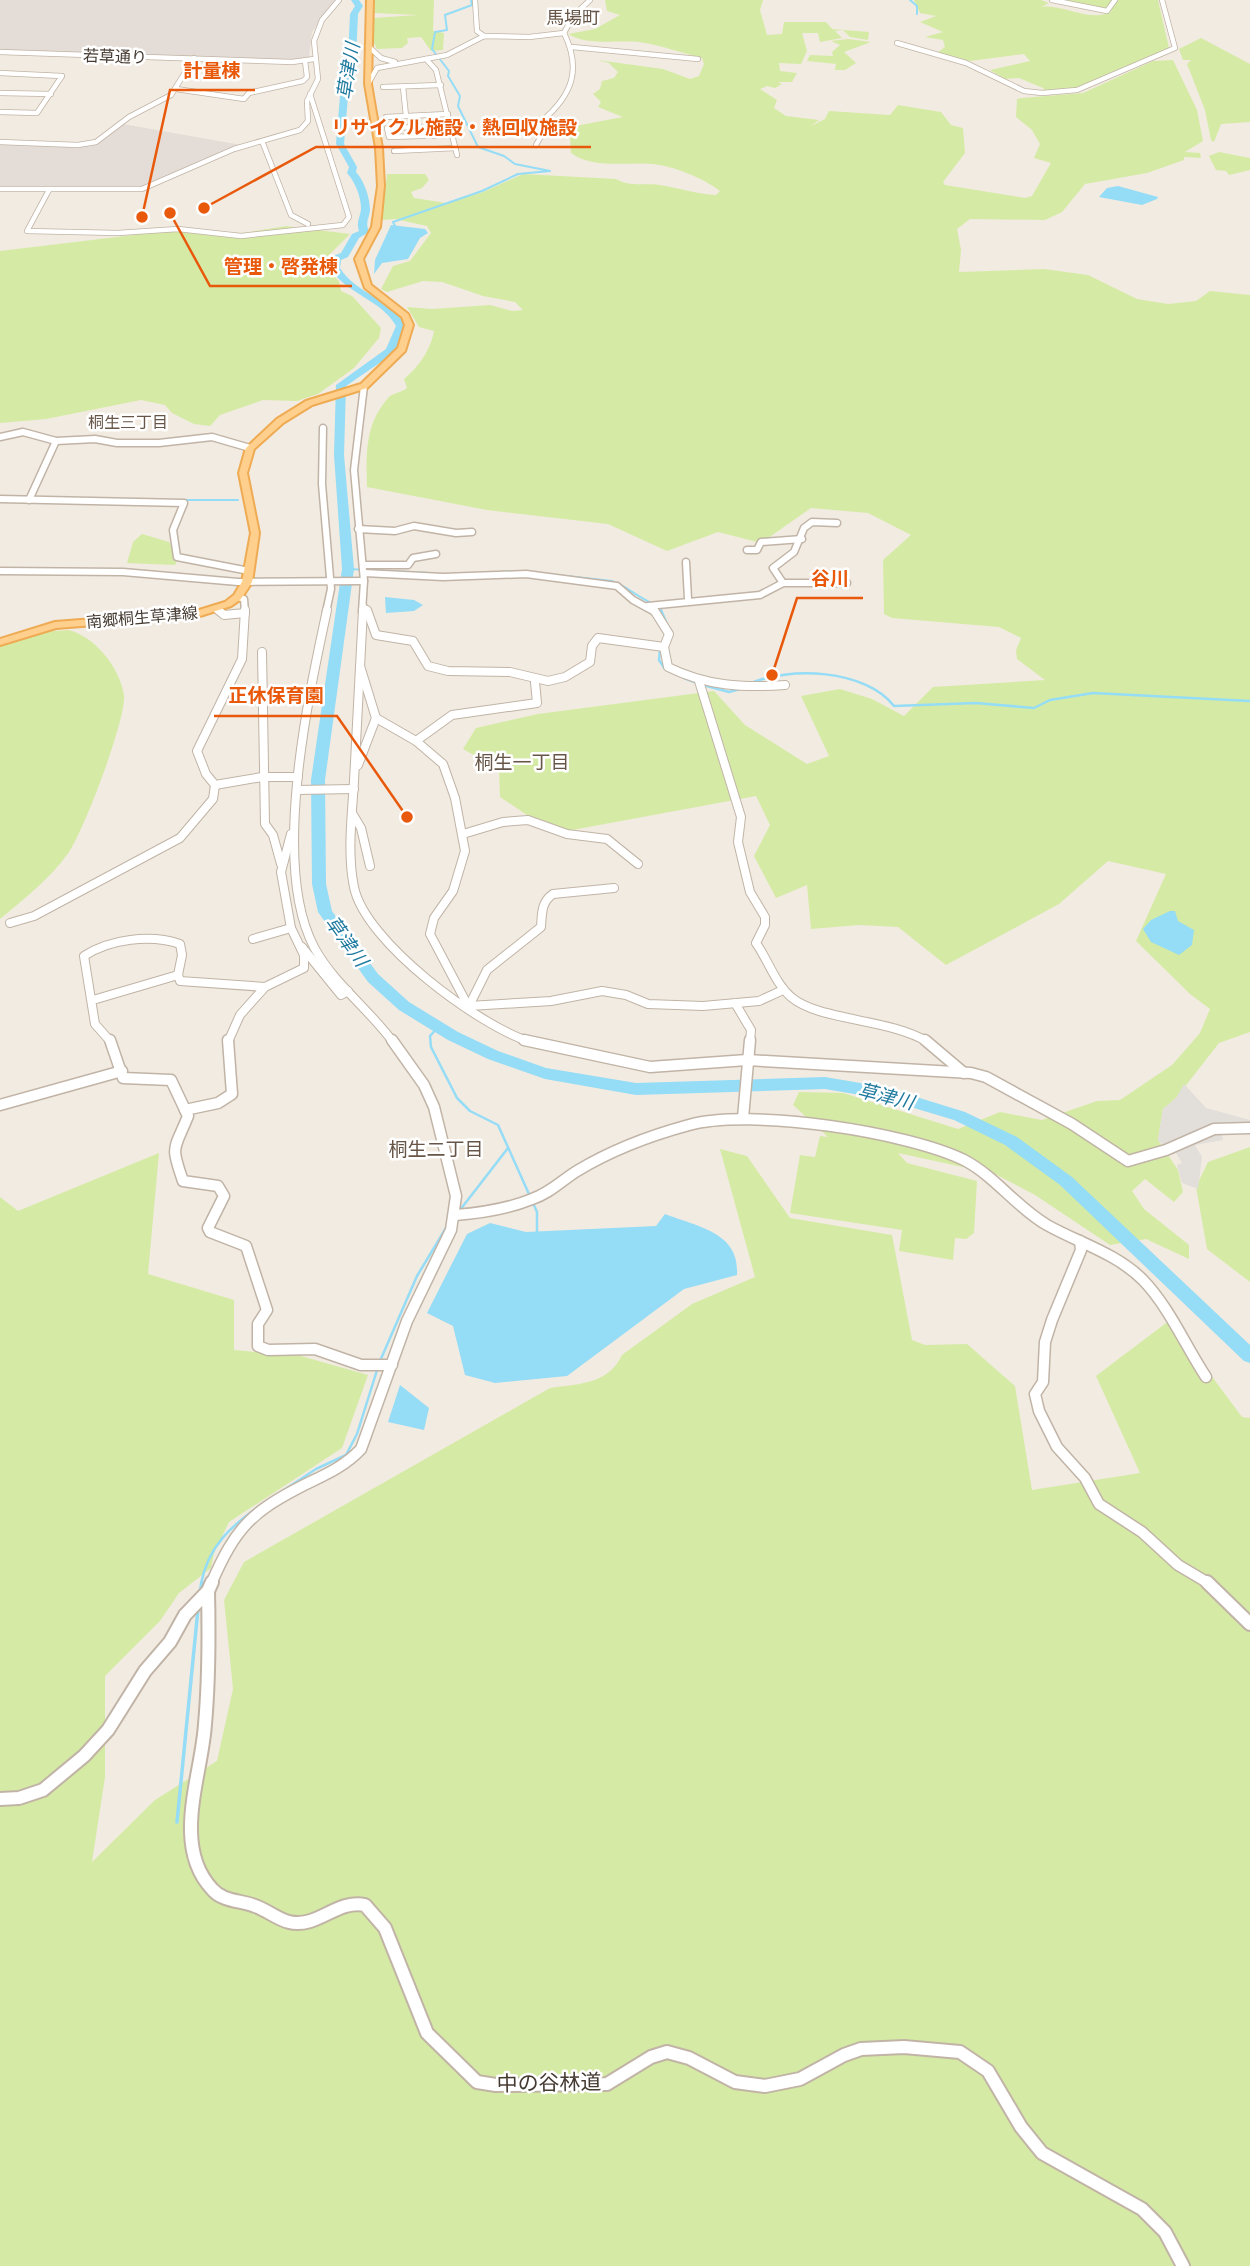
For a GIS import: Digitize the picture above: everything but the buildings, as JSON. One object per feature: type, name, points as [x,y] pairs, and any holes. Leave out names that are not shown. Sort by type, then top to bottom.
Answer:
[{"type":"main road","points":[[238,597],[247,582],[255,524],[243,473],[250,448],[280,421],[323,398],[364,386],[372,376],[398,356],[409,325],[396,305],[368,286],[360,271],[361,251],[376,227],[381,186],[379,148],[368,84],[370,0]]},
{"type":"main road","name":"南郷桐生草津線","points":[[0,642],[55,625],[197,614],[216,609],[238,597]]},
{"type":"street","points":[[0,189],[142,190],[221,154],[304,127],[308,121],[307,101],[318,79],[314,59],[316,34],[322,20],[339,0]]},
{"type":"street","points":[[475,0],[477,31],[484,36]]},
{"type":"street","points":[[564,33],[573,16],[590,0]]},
{"type":"street","points":[[1052,0],[1107,11],[1115,0]]},
{"type":"street","points":[[897,43],[966,63],[1024,91],[1071,92],[1175,48],[1162,0]]},
{"type":"street","points":[[368,84],[377,68],[447,55],[484,36],[529,37],[564,33]]},
{"type":"street","points":[[536,145],[544,131],[542,121],[565,96],[573,72],[572,47],[564,33]]},
{"type":"street","points":[[368,46],[381,58],[400,62]]},
{"type":"street","points":[[572,47],[698,59]]},
{"type":"street","name":"若草通り","points":[[0,52],[305,61],[314,59]]},
{"type":"street","points":[[0,142],[91,143],[129,117],[171,96],[194,58]]},
{"type":"street","points":[[426,59],[436,70],[441,85],[457,155]]},
{"type":"street","points":[[176,89],[244,99],[249,93],[303,80],[307,77],[305,61]]},
{"type":"street","points":[[0,74],[62,75],[37,113],[0,112]]},
{"type":"street","points":[[383,87],[441,85]]},
{"type":"street","points":[[402,87],[406,116]]},
{"type":"street","points":[[0,93],[51,94]]},
{"type":"street","points":[[49,190],[27,231],[118,233],[177,229],[241,236],[291,229],[338,227],[346,223],[349,217],[310,94]]},
{"type":"street","points":[[386,117],[448,114]]},
{"type":"street","points":[[451,126],[387,128],[389,137],[453,135]]},
{"type":"street","points":[[262,141],[294,219],[310,225],[338,227]]},
{"type":"street","points":[[394,151],[456,148]]},
{"type":"street","points":[[355,773],[363,565],[354,470],[364,386]]},
{"type":"street","points":[[0,1799],[19,1798],[43,1790],[84,1756],[108,1730],[145,1671],[170,1642],[185,1615],[208,1591],[229,1543],[246,1522],[272,1501],[348,1463],[361,1449],[407,1321],[452,1230],[455,1184],[435,1107],[410,1062],[314,947],[305,924],[294,875],[302,789],[298,777],[311,684],[331,589],[331,563],[321,484],[323,428]]},
{"type":"street","points":[[0,437],[23,432],[55,442],[95,439],[117,443],[159,443],[212,437],[250,448]]},
{"type":"street","points":[[29,500],[55,442]]},
{"type":"street","points":[[0,499],[184,503],[171,527],[171,544],[177,557],[249,571]]},
{"type":"street","points":[[783,583],[773,568],[795,554],[808,523],[837,523]]},
{"type":"street","points":[[358,529],[395,531],[414,526],[456,533],[472,532]]},
{"type":"street","points":[[747,550],[757,550],[761,542],[770,540],[802,539]]},
{"type":"street","points":[[363,565],[382,568],[408,565],[413,558],[436,554]]},
{"type":"street","points":[[686,562],[688,599]]},
{"type":"street","points":[[0,571],[122,572],[247,582],[526,574],[601,583],[617,586],[634,600],[648,606],[669,634],[664,647],[668,667],[699,681],[725,687],[785,685]]},
{"type":"street","points":[[648,606],[688,599],[762,595],[783,583],[810,584],[832,580],[847,583]]},
{"type":"street","points":[[10,923],[34,916],[180,838],[205,811],[213,799],[215,785],[206,774],[197,751],[242,659],[245,613],[244,598],[238,597]]},
{"type":"street","points":[[362,607],[366,608],[376,635],[413,641],[428,666],[460,673],[507,671],[521,674],[535,682],[562,679],[590,662],[592,646],[598,638],[664,647]]},
{"type":"street","points":[[216,609],[224,615],[245,613]]},
{"type":"street","points":[[185,1110],[218,1103],[232,1094],[234,1083],[227,1048],[238,1017],[265,987],[304,968],[306,962],[291,928],[281,864],[272,835],[265,824],[260,663],[262,652]]},
{"type":"street","points":[[242,659],[260,663]]},
{"type":"street","points":[[358,664],[363,669],[376,718],[351,789],[354,889],[364,912],[418,973],[512,1036],[573,1054],[650,1067],[747,1064],[964,1073],[986,1077],[1072,1124],[1128,1161],[1167,1149],[1211,1128],[1228,1125],[1250,1128]]},
{"type":"street","points":[[699,681],[741,817],[738,842],[746,880],[765,917],[765,925],[756,937],[756,943],[771,962],[783,990],[813,1010],[873,1021],[923,1037],[936,1044],[964,1073]]},
{"type":"street","points":[[416,741],[452,715],[537,703],[535,682]]},
{"type":"street","points":[[376,718],[416,741],[443,764],[463,834],[465,852],[460,874],[450,897],[433,918],[430,934],[469,1006]]},
{"type":"street","points":[[215,785],[262,777],[298,777]]},
{"type":"street","points":[[302,789],[351,789]]},
{"type":"street","points":[[351,811],[361,828],[370,866]]},
{"type":"street","points":[[463,834],[503,822],[528,820],[567,834],[607,839],[638,864]]},
{"type":"street","points":[[281,864],[287,853],[291,834],[296,832]]},
{"type":"street","points":[[469,1006],[472,993],[497,957],[541,927],[542,906],[547,898],[553,894],[614,888]]},
{"type":"street","points":[[253,939],[291,928]]},
{"type":"street","points":[[265,987],[180,981],[180,944],[173,940],[134,940],[91,950],[84,956],[95,1024],[110,1039],[122,1078],[171,1080],[188,1116],[173,1148],[174,1161],[180,1168],[183,1181],[218,1186],[225,1196],[208,1228],[210,1232],[246,1246],[267,1310],[258,1324],[258,1346],[268,1350],[315,1349],[362,1365],[392,1366]]},
{"type":"street","points":[[298,943],[341,995],[348,991]]},
{"type":"street","points":[[93,1000],[178,975]]},
{"type":"street","points":[[469,1006],[551,1001],[601,991],[626,995],[648,1004],[735,1003],[759,1001],[783,990]]},
{"type":"street","points":[[735,1003],[751,1030],[743,1117]]},
{"type":"street","points":[[0,1105],[122,1071]]},
{"type":"street","points":[[454,1215],[480,1213],[539,1196],[557,1188],[578,1170],[698,1122],[743,1117],[858,1133],[950,1153],[975,1167],[1033,1217],[1080,1241],[1142,1279],[1206,1377]]},
{"type":"street","points":[[1080,1241],[1081,1250],[1045,1342],[1043,1382],[1035,1394],[1039,1411],[1056,1447],[1085,1478],[1099,1504],[1142,1532],[1178,1565],[1213,1585],[1250,1624]]},
{"type":"street","name":"中の谷林道","points":[[208,1591],[205,1730],[192,1818],[193,1847],[208,1886],[229,1900],[259,1907],[276,1918],[295,1923],[306,1922],[346,1903],[368,1907],[385,1928],[426,2033],[477,2082],[496,2085],[607,2084],[622,2078],[649,2057],[665,2052],[680,2053],[724,2079],[743,2085],[768,2086],[815,2073],[847,2054],[863,2050],[884,2047],[960,2052],[971,2056],[994,2076],[1039,2151],[1057,2164],[1147,2210],[1172,2239],[1183,2266]]},
{"type":"shaded area","points":[[0,0],[335,0],[312,32],[309,57],[300,60],[0,51]]},
{"type":"shaded area","points":[[123,124],[241,145],[136,189],[0,187],[0,144],[93,145]]},
{"type":"shaded area","points":[[1184,1084],[1206,1108],[1250,1120],[1250,1128],[1221,1130],[1223,1140],[1195,1145],[1202,1157],[1198,1189],[1182,1183],[1177,1165],[1182,1163],[1176,1153],[1151,1160],[1146,1156],[1166,1149],[1158,1140],[1163,1109],[1176,1098]]},
{"type":"green space","points":[[375,0],[434,0],[433,31],[444,33],[443,50],[431,51],[421,37],[407,38],[408,43],[402,48],[377,49],[373,41],[373,18],[418,15],[374,13]]},
{"type":"green space","points":[[605,0],[763,0],[760,10],[767,35],[782,34],[784,22],[826,22],[832,29],[869,32],[868,40],[850,37],[843,30],[835,31],[842,38],[820,42],[818,33],[802,33],[807,51],[801,64],[779,63],[780,71],[797,73],[792,82],[778,82],[782,84],[775,88],[767,86],[760,89],[777,100],[774,108],[786,116],[819,120],[811,126],[825,119],[829,111],[890,115],[898,105],[941,112],[951,125],[963,128],[965,153],[943,182],[945,185],[1025,198],[1032,196],[1051,163],[1034,158],[1040,144],[1032,130],[1016,117],[1017,99],[1083,93],[1153,61],[1173,60],[1197,110],[1203,141],[1185,152],[1200,153],[1201,158],[1184,157],[1184,160],[1147,173],[1085,184],[1062,212],[1045,220],[970,219],[957,229],[961,250],[959,272],[1044,269],[1088,275],[1137,299],[1168,304],[1196,301],[1210,291],[1250,295],[1250,1032],[1219,1043],[1176,1098],[1163,1109],[1158,1140],[1178,1170],[1183,1192],[1174,1202],[1145,1179],[1132,1191],[1144,1209],[1189,1245],[1189,1259],[1146,1239],[1110,1245],[1035,1195],[995,1174],[898,1153],[907,1163],[977,1181],[974,1233],[966,1239],[955,1238],[953,1260],[899,1251],[902,1230],[790,1213],[800,1155],[815,1157],[820,1136],[828,1137],[793,1105],[799,1092],[843,1093],[958,1129],[1000,1112],[1042,1120],[1097,1101],[1120,1100],[1172,1065],[1200,1033],[1210,1009],[1190,994],[1136,941],[1166,874],[1108,861],[1059,904],[946,965],[898,927],[859,925],[811,929],[807,885],[776,898],[754,856],[770,825],[756,796],[567,831],[530,817],[500,797],[499,769],[463,749],[476,728],[538,714],[714,691],[745,725],[807,764],[829,756],[801,696],[840,689],[872,699],[904,716],[933,687],[1045,680],[1017,659],[1016,650],[1021,638],[999,627],[892,618],[884,614],[883,560],[911,535],[868,513],[811,508],[761,543],[718,532],[667,551],[608,524],[487,510],[367,487],[368,440],[375,418],[390,396],[407,388],[404,379],[423,358],[434,331],[419,327],[407,307],[432,309],[490,305],[512,311],[523,310],[515,302],[483,296],[442,282],[423,281],[387,292],[381,289],[393,266],[410,261],[431,233],[427,226],[395,219],[382,220],[387,174],[425,174],[429,180],[422,188],[411,192],[414,198],[446,203],[483,192],[523,174],[616,179],[626,183],[660,185],[716,195],[720,191],[697,177],[669,167],[599,163],[571,153],[570,136],[575,126],[623,117],[598,107],[601,102],[593,94],[600,89],[602,81],[614,78],[618,72],[609,63],[597,60],[663,69],[690,79],[699,76],[704,64],[702,58],[655,45],[584,40],[568,34],[595,29],[620,15],[607,11]]},
{"type":"green space","points":[[914,0],[1041,0],[1049,3],[1041,7],[1095,15],[1112,11],[1064,0],[1158,0],[1169,48],[1073,89],[1044,91],[1043,88],[1019,78],[1005,79],[990,70],[1030,61],[1024,54],[970,61],[937,53],[945,47],[943,40],[925,37],[943,32],[920,22],[936,16],[920,13]]},
{"type":"green space","points":[[1201,38],[1250,64],[1250,122],[1221,124],[1214,142],[1211,140],[1205,110],[1187,64],[1191,60],[1183,60],[1179,49]]},
{"type":"green space","points":[[848,39],[871,42],[844,52],[856,63],[845,70],[835,70],[836,64],[807,61],[810,55],[833,56],[832,52],[840,45],[831,41]]},
{"type":"green space","points":[[1219,152],[1250,158],[1250,170],[1229,175],[1226,171],[1216,170],[1209,156]]},
{"type":"green space","points":[[286,226],[350,234],[328,256],[323,266],[339,281],[341,291],[352,296],[381,328],[379,338],[354,368],[318,394],[297,401],[263,400],[220,415],[210,426],[194,424],[172,413],[165,405],[141,400],[46,419],[0,423],[0,251],[175,230],[243,233]]},
{"type":"green space","points":[[142,534],[169,542],[178,559],[175,565],[127,563],[133,542]]},
{"type":"green space","points":[[68,630],[78,633],[96,646],[112,665],[122,686],[123,709],[103,775],[69,852],[46,879],[0,919],[0,643],[17,634]]},
{"type":"green space","points":[[1250,1147],[1250,1282],[1207,1249],[1196,1187],[1208,1162]]},
{"type":"green space","points":[[720,1149],[747,1156],[790,1218],[892,1235],[912,1340],[925,1345],[967,1344],[1015,1386],[1032,1490],[1140,1473],[1096,1376],[1170,1320],[1242,1417],[1250,1418],[1250,2266],[0,2266],[0,1197],[18,1211],[159,1153],[148,1274],[234,1300],[234,1350],[301,1356],[368,1375],[342,1448],[229,1522],[214,1553],[211,1568],[179,1593],[160,1621],[105,1676],[105,1777],[92,1862],[155,1800],[217,1761],[233,1689],[224,1600],[244,1562],[550,1388],[601,1377],[616,1365],[622,1355],[692,1304],[755,1277]]},
{"type":"water","points":[[1118,186],[1158,197],[1142,205],[1099,197],[1107,188]]},
{"type":"water","points":[[391,225],[425,229],[428,233],[420,238],[408,259],[382,263],[374,274],[375,260]]},
{"type":"water","points":[[385,597],[414,600],[423,605],[414,611],[386,613]]},
{"type":"water","points":[[1175,911],[1178,921],[1194,930],[1192,945],[1179,955],[1151,942],[1143,929],[1151,920]]},
{"type":"water","points":[[665,1214],[703,1228],[724,1240],[732,1249],[737,1275],[684,1289],[567,1376],[495,1383],[465,1375],[453,1326],[427,1313],[467,1234],[490,1223],[526,1232],[656,1226]]},
{"type":"water","points":[[400,1385],[429,1408],[424,1430],[388,1422]]},
{"type":"waterway","name":"草津川","points":[[355,0],[359,6],[354,14],[352,58],[346,63],[351,69],[346,74],[349,79],[345,86],[348,91],[344,96],[340,144],[353,167],[351,173],[358,179],[364,201],[365,211],[361,223],[364,232],[355,236],[345,255],[336,258],[335,268],[349,285],[388,308],[401,326],[390,351],[341,385],[339,455],[348,569],[318,780],[319,884],[325,912],[373,978],[404,1006],[453,1036],[493,1055],[545,1073],[636,1089],[825,1083],[884,1093],[959,1116],[1011,1141],[1066,1181],[1250,1356]]},
{"type":"waterway","points":[[395,226],[393,222],[482,191],[518,174],[550,171],[515,164],[504,156],[478,147],[458,106],[460,96],[448,76],[449,71],[432,49],[435,32],[447,30],[445,15],[472,5],[471,0]]},
{"type":"waterway","points":[[910,0],[917,6],[917,14]]},
{"type":"waterway","points":[[182,500],[238,500]]},
{"type":"waterway","points":[[348,569],[431,573]]},
{"type":"waterway","points":[[500,572],[514,571]]},
{"type":"waterway","points":[[539,573],[612,581],[654,604]]},
{"type":"waterway","points":[[660,607],[662,612]]},
{"type":"waterway","points":[[661,610],[667,624]]},
{"type":"waterway","points":[[660,650],[659,660],[665,669]]},
{"type":"waterway","points":[[749,684],[784,675],[826,674],[865,684],[894,706],[976,703],[1034,708],[1050,700],[1093,693],[1250,701]]},
{"type":"waterway","points":[[684,678],[697,683]]},
{"type":"waterway","points":[[703,685],[729,692],[744,688]]},
{"type":"waterway","points":[[438,1027],[430,1036],[431,1047],[457,1098],[470,1111],[498,1125],[537,1212],[537,1234]]},
{"type":"waterway","points":[[460,1210],[508,1148]]},
{"type":"waterway","points":[[380,1361],[417,1276],[449,1223]]},
{"type":"waterway","points":[[275,1496],[316,1469],[346,1455],[357,1434],[378,1367]]},
{"type":"waterway","points":[[201,1584],[209,1559],[222,1538],[261,1505]]},
{"type":"waterway","points":[[200,1592],[202,1582]]},
{"type":"waterway","points":[[177,1822],[198,1609]]},
{"type":"place","name":"リサイクル施設・熱回収施設","points":[[204,208]]},
{"type":"place","name":"管理・啓発棟","points":[[170,213]]},
{"type":"place","name":"計量棟","points":[[142,217]]},
{"type":"place","name":"谷川","points":[[772,675]]},
{"type":"place","name":"正休保育園","points":[[407,817]]},
{"type":"district","name":"馬場町","points":[[573,18]]},
{"type":"district","name":"桐生三丁目","points":[[128,422]]},
{"type":"district","name":"桐生一丁目","points":[[522,762]]},
{"type":"district","name":"桐生二丁目","points":[[436,1149]]}]
